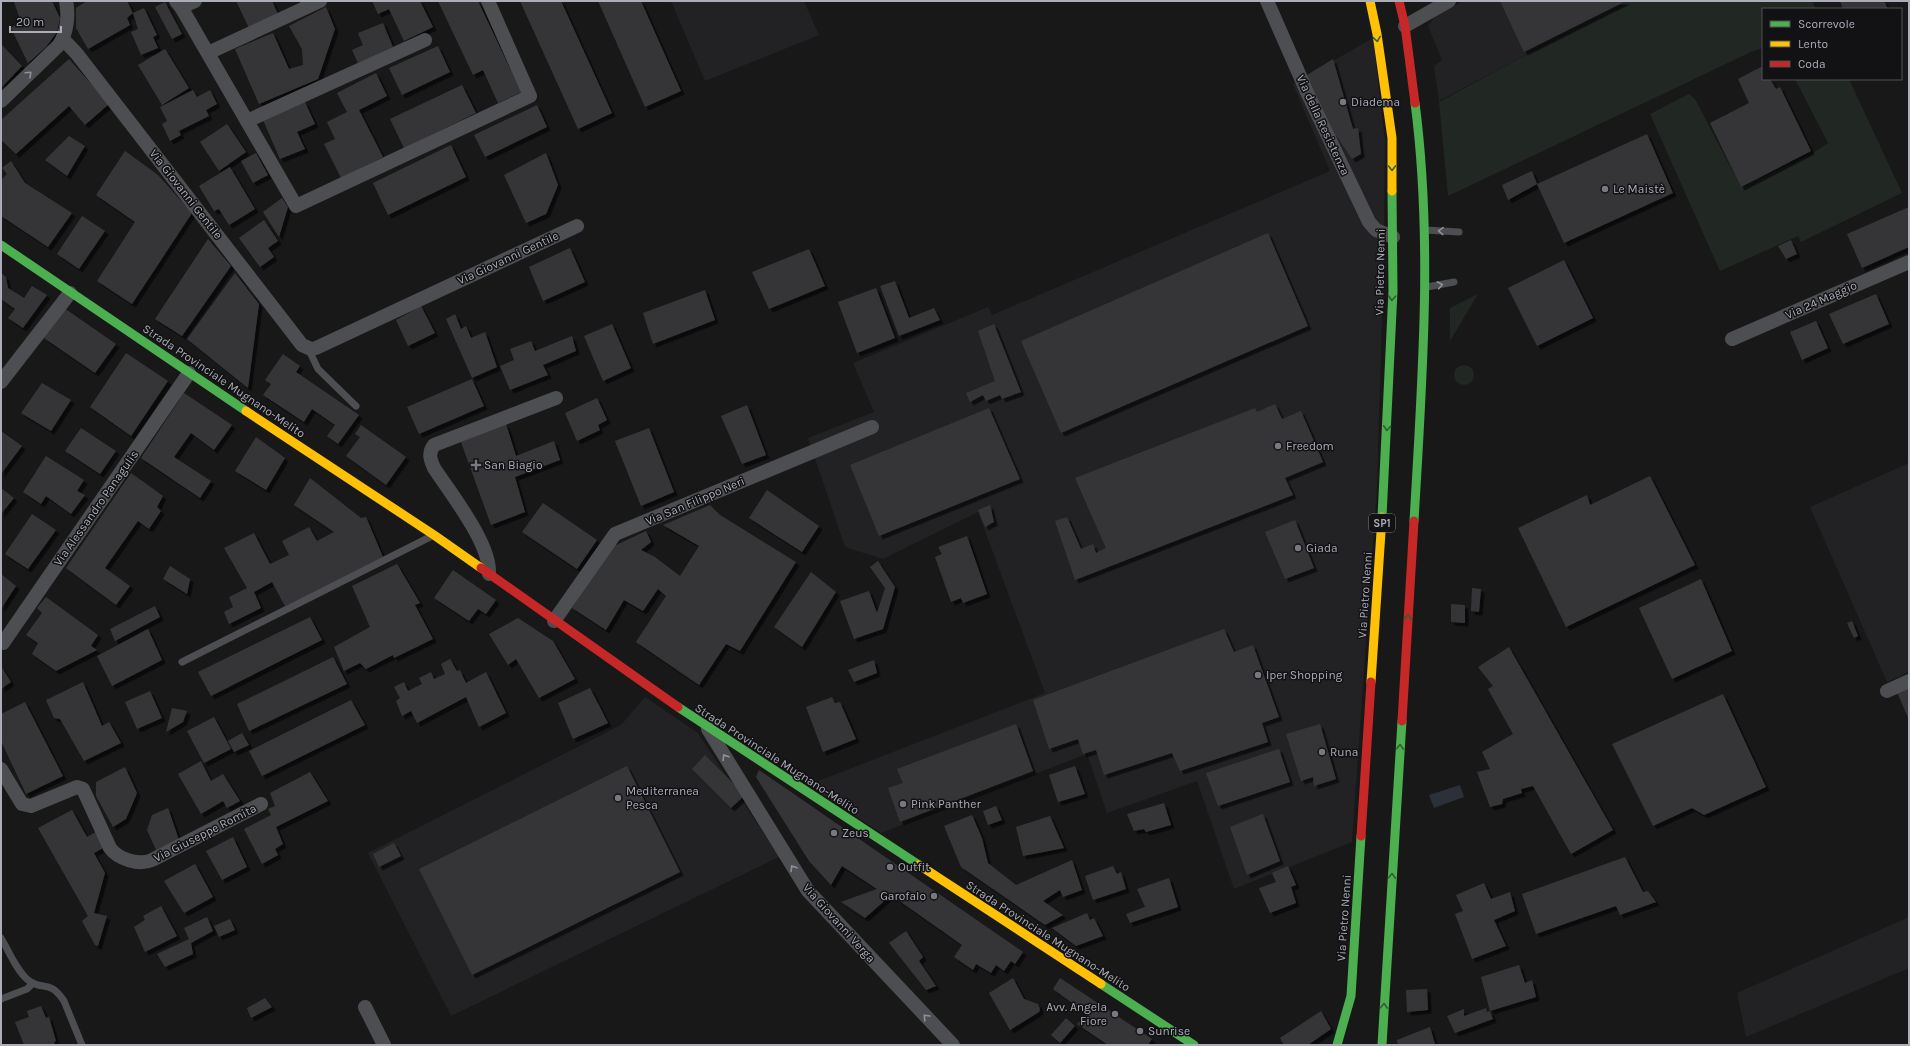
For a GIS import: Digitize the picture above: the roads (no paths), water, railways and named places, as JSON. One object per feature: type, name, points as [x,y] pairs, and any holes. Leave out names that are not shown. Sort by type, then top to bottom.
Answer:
[{"type":"main road","name":"Via Pietro Nenni","points":[[1337,1045],[1351,996],[1384,499],[1393,291],[1392,138],[1377,34],[1370,1]]},
{"type":"main road","points":[[1382,1045],[1415,503],[1425,287],[1420,142],[1405,26],[1398,1]]},
{"type":"main road","name":"Strada Provinciale Mugnano-Melito","points":[[1,245],[189,373],[434,535],[623,670],[705,725],[1194,1045]]},
{"type":"street","points":[[195,1],[178,4],[296,206],[530,96],[488,1]]},
{"type":"street","points":[[208,53],[320,1]]},
{"type":"street","name":"Via della Resistenza","points":[[1267,1],[1307,92],[1368,222],[1376,230],[1393,236]]},
{"type":"street","points":[[1405,26],[1449,1]]},
{"type":"street","points":[[1,101],[55,51],[63,39],[67,22],[68,3]]},
{"type":"street","name":"Via Giovanni Gentile","points":[[63,39],[77,54],[302,345],[308,348],[316,348],[576,226]]},
{"type":"street","points":[[247,121],[425,40]]},
{"type":"street","name":"Via 24 Maggio","points":[[1732,339],[1909,262]]},
{"type":"street","points":[[1,382],[70,292]]},
{"type":"street","name":"Via Alessandro Panagulis","points":[[3,643],[189,373]]},
{"type":"street","points":[[489,574],[490,564],[482,543],[434,468],[430,459],[431,450],[434,445],[556,398]]},
{"type":"street","name":"Via San Filippo Neri","points":[[554,621],[615,534],[872,427]]},
{"type":"street","points":[[1887,691],[1909,681]]},
{"type":"street","name":"Via Giovanni Verga","points":[[705,725],[808,891],[953,1045]]},
{"type":"street","name":"Via Giuseppe Romita","points":[[1,769],[22,804],[26,806],[31,806],[77,787],[83,789],[110,848],[116,855],[139,863],[152,860],[262,804]]},
{"type":"street","points":[[365,1007],[384,1045]]},
{"type":"lane","points":[[1423,230],[1459,232]]},
{"type":"lane","points":[[1425,287],[1454,282]]},
{"type":"lane","name":"Via Giovanni Gentile","points":[[308,348],[318,369],[356,406]]},
{"type":"lane","points":[[182,662],[434,535]]},
{"type":"lane","points":[[1,938],[22,974],[33,983],[54,988],[60,995],[82,1045]]},
{"type":"lane","points":[[1,999],[27,989],[33,983]]},
{"type":"place","name":"Diadema","points":[[1343,102]]},
{"type":"place","name":"Le Maistè","points":[[1605,189]]},
{"type":"place","name":"Freedom","points":[[1278,446]]},
{"type":"place","name":"San Biagio","points":[[476,465]]},
{"type":"place","name":"Giada","points":[[1298,548]]},
{"type":"place","name":"Iper Shopping","points":[[1258,675]]},
{"type":"place","name":"Runa","points":[[1322,752]]},
{"type":"place","name":"Mediterranea Pesca","points":[[618,798]]},
{"type":"place","name":"Pink Panther","points":[[903,804]]},
{"type":"place","name":"Zeus","points":[[834,833]]},
{"type":"place","name":"Outfit","points":[[890,867]]},
{"type":"place","name":"Garofalo","points":[[934,896]]},
{"type":"place","name":"Avv. Angela Fiore","points":[[1115,1014]]},
{"type":"place","name":"Sunrise","points":[[1140,1031]]}]
